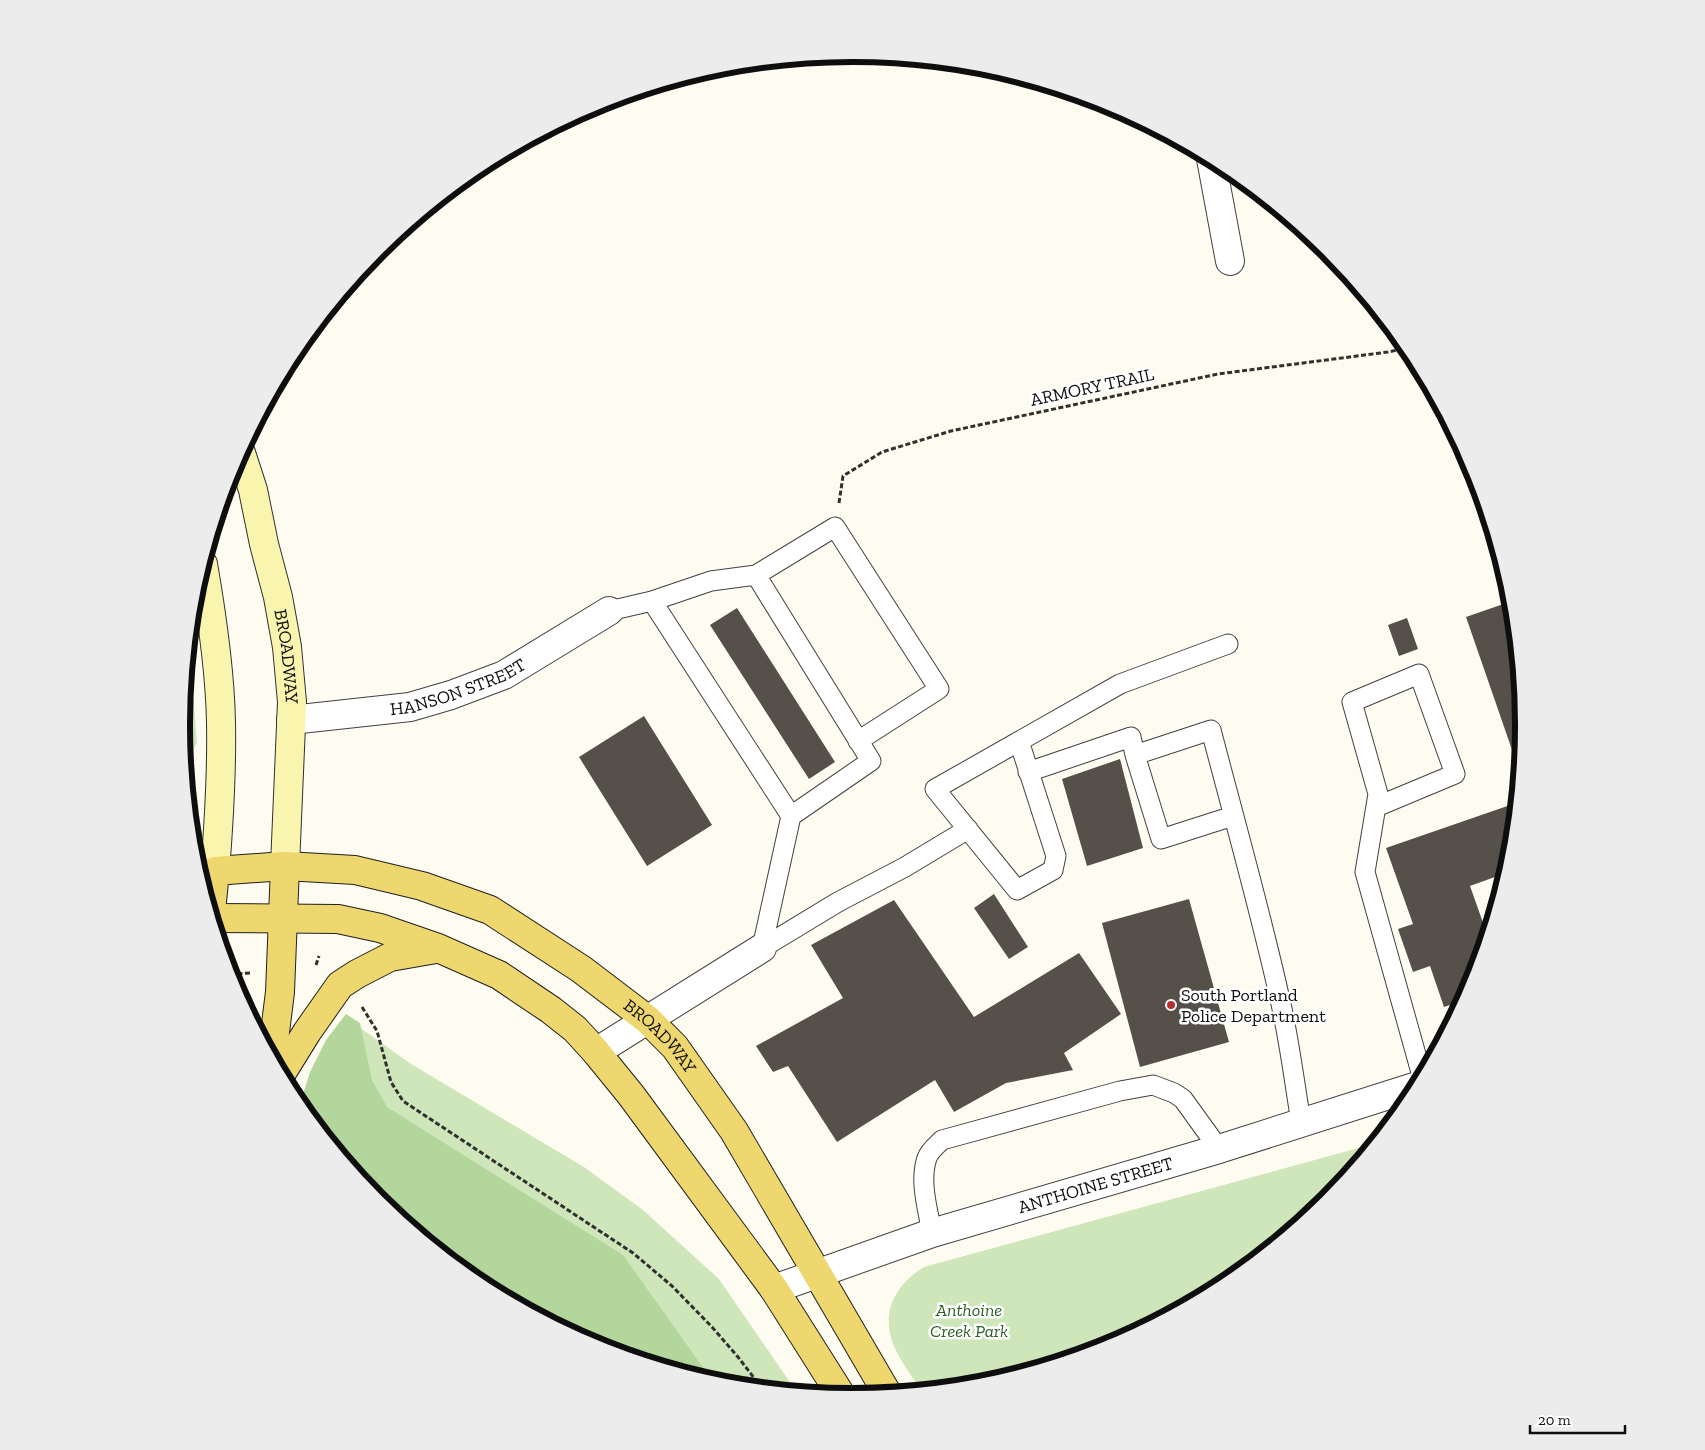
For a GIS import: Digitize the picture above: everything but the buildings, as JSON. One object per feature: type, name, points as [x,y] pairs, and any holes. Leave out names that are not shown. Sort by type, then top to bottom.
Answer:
[{"type":"main road","name":"BROADWAY","points":[[244,462],[253,490],[264,544],[278,596],[287,647],[292,702],[279,1012],[274,1046]]},
{"type":"main road","points":[[206,582],[212,614],[221,721],[220,811],[207,870],[285,866]]},
{"type":"main road","name":"BROADWAY","points":[[285,866],[366,872],[422,886],[490,910],[580,969],[648,1020],[675,1047],[734,1131],[883,1387]]},
{"type":"main road","points":[[219,918],[338,919],[380,928],[438,948],[499,975],[551,1010],[596,1052],[631,1095],[774,1289],[836,1387]]},
{"type":"main road","points":[[286,1067],[307,1032],[340,985],[390,957],[438,948]]},
{"type":"street","points":[[1213,169],[1230,261]]},
{"type":"street","name":"HANSON STREET","points":[[291,720],[410,708],[451,695],[504,675],[609,611]]},
{"type":"street","points":[[596,1052],[762,948]]},
{"type":"street","name":"ANTHOINE STREET","points":[[774,1289],[932,1233],[1219,1149],[1405,1090]]},
{"type":"lane","points":[[609,611],[652,601],[711,581],[756,575],[835,527],[939,689],[858,740]]},
{"type":"lane","points":[[756,575],[871,761],[791,816],[762,948]]},
{"type":"lane","points":[[652,601],[791,816]]},
{"type":"lane","points":[[1019,741],[1056,856],[1053,870],[1017,890],[935,789],[1019,741],[1120,684],[1228,644]]},
{"type":"lane","points":[[1376,807],[1455,774],[1419,674],[1352,702],[1378,794],[1365,872],[1419,1067]]},
{"type":"lane","points":[[1135,755],[1211,730],[1279,994],[1287,1031],[1301,1122]]},
{"type":"lane","points":[[1028,772],[1130,737],[1161,839],[1233,816]]},
{"type":"lane","points":[[762,948],[838,902],[905,867],[968,829]]},
{"type":"lane","points":[[932,1233],[926,1197],[925,1170],[927,1159],[932,1149],[942,1140],[1120,1091],[1153,1085],[1174,1093],[1183,1099],[1219,1149]]},
{"type":"path","name":"ARMORY TRAIL","points":[[835,527],[843,476],[882,452],[951,431],[1218,374],[1398,350]]},
{"type":"path","points":[[357,999],[377,1031],[391,1082],[403,1101],[633,1253],[672,1286],[712,1327],[756,1380]]},
{"type":"green space","points":[[192,677],[197,743],[191,755]]},
{"type":"green space","points":[[346,1014],[360,1023],[372,1080],[387,1107],[623,1255],[705,1371],[640,1352],[599,1337],[559,1319],[521,1299],[484,1276],[449,1251],[416,1223],[354,1162],[303,1094],[310,1072],[326,1040]]},
{"type":"green space","points":[[359,1027],[411,1064],[584,1167],[643,1210],[719,1279],[791,1384],[723,1375],[678,1364],[341,1102]]},
{"type":"green space","name":"Anthoine Creek Park","points":[[1363,1147],[1321,1193],[1289,1223],[1256,1251],[1221,1276],[1184,1299],[1146,1319],[1106,1337],[1024,1365],[982,1375],[917,1384],[894,1346],[889,1322],[890,1311],[898,1291],[905,1282],[924,1267]]},
{"type":"place","name":"South Portland Police Department","points":[[1171,1005]]}]
